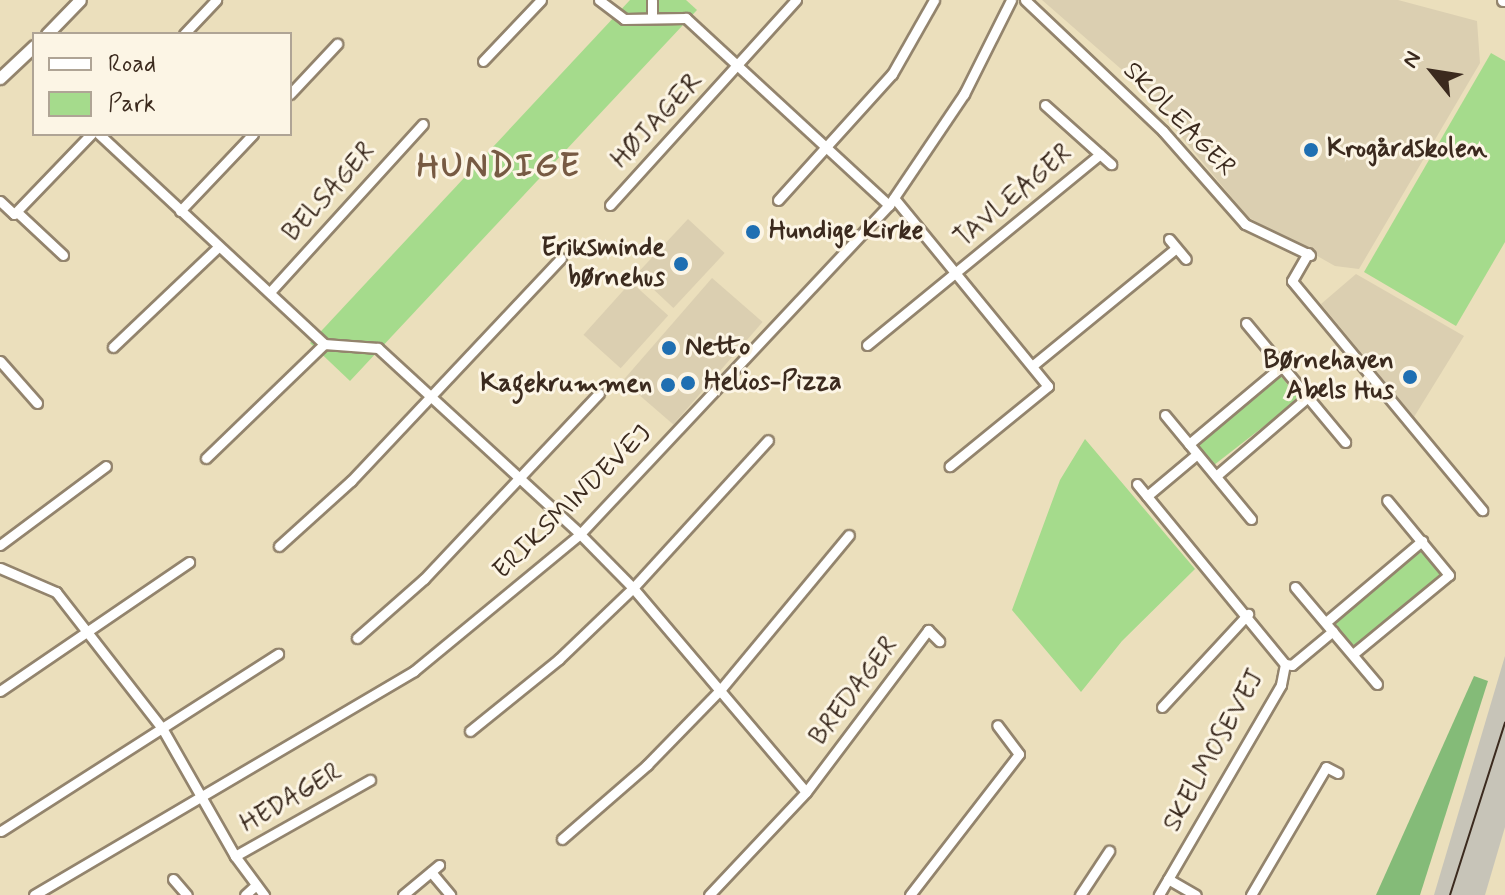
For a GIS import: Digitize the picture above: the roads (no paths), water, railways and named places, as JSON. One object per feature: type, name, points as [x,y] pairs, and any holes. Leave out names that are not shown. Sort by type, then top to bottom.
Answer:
[{"type":"street","points":[[49,32],[80,0]]},
{"type":"street","points":[[186,32],[216,0]]},
{"type":"street","points":[[483,61],[541,0]]},
{"type":"street","name":"HØJAGER","points":[[599,0],[624,19],[683,16],[826,148],[892,202]]},
{"type":"street","points":[[652,0],[652,17]]},
{"type":"street","name":"HØJAGER","points":[[610,205],[796,0]]},
{"type":"street","points":[[778,200],[892,74],[934,0]]},
{"type":"street","name":"ERIKSMINDEVEJ","points":[[34,895],[414,671],[580,534],[892,202],[964,94],[1011,0]]},
{"type":"street","name":"SKOLEAGER","points":[[1025,0],[1163,131],[1245,224],[1309,254],[1292,281],[1482,510]]},
{"type":"street","points":[[292,92],[337,44]]},
{"type":"street","points":[[0,78],[32,48]]},
{"type":"street","name":"TAVLEAGER","points":[[1045,105],[1111,164]]},
{"type":"street","name":"BELSAGER","points":[[270,292],[423,124]]},
{"type":"street","points":[[17,212],[89,136]]},
{"type":"street","points":[[101,136],[324,344],[378,348],[580,534]]},
{"type":"street","points":[[180,211],[251,136]]},
{"type":"street","name":"TAVLEAGER","points":[[867,345],[1100,154]]},
{"type":"street","points":[[0,201],[17,212],[63,255]]},
{"type":"street","name":"TAVLEAGER","points":[[892,202],[957,273],[1048,386],[950,466]]},
{"type":"street","points":[[1169,239],[1186,259]]},
{"type":"street","points":[[113,347],[218,247]]},
{"type":"street","points":[[1032,366],[1176,248]]},
{"type":"street","points":[[279,546],[351,481],[561,258]]},
{"type":"street","points":[[1246,323],[1345,442]]},
{"type":"street","points":[[206,458],[324,344]]},
{"type":"street","points":[[0,361],[37,403]]},
{"type":"street","points":[[1189,444],[1282,366]]},
{"type":"street","points":[[357,638],[424,579],[599,393]]},
{"type":"street","points":[[1216,476],[1308,397]]},
{"type":"street","points":[[1165,415],[1251,519]]},
{"type":"street","points":[[470,731],[559,659],[633,588],[768,440]]},
{"type":"street","points":[[1147,496],[1197,454]]},
{"type":"street","points":[[0,545],[106,466]]},
{"type":"street","name":"SKELMOSEVEJ","points":[[1137,484],[1248,614],[1285,664],[1281,685],[1159,895]]},
{"type":"street","points":[[1353,654],[1449,575],[1387,500]]},
{"type":"street","name":"BREDAGER","points":[[580,534],[633,588],[806,792]]},
{"type":"street","points":[[562,839],[647,765],[721,689],[849,535]]},
{"type":"street","points":[[1326,622],[1422,541]]},
{"type":"street","points":[[0,691],[88,634],[189,562]]},
{"type":"street","name":"HEDAGER","points":[[0,568],[56,592],[162,728],[235,856],[264,895]]},
{"type":"street","points":[[1295,587],[1377,684]]},
{"type":"street","points":[[1162,707],[1248,614]]},
{"type":"street","name":"BREDAGER","points":[[709,895],[806,792],[928,630],[939,641]]},
{"type":"street","points":[[1285,664],[1292,665],[1333,631]]},
{"type":"street","points":[[1,831],[278,654]]},
{"type":"street","points":[[910,895],[1019,754],[997,725]]},
{"type":"street","points":[[1251,895],[1326,767],[1338,773]]},
{"type":"street","name":"HEDAGER","points":[[235,856],[370,780]]},
{"type":"street","points":[[1080,895],[1109,851]]},
{"type":"street","points":[[403,895],[435,868],[450,895]]},
{"type":"street","points":[[173,879],[187,895]]},
{"type":"street","points":[[1168,879],[1196,895]]},
{"type":"street","points":[[245,895],[256,885]]},
{"type":"tram line","points":[[1450,895],[1505,723]]},
{"type":"place","name":"Krogårdskolen","points":[[1311,150]]},
{"type":"place","name":"Hundige Kirke","points":[[753,232]]},
{"type":"place","name":"Eriksminde børnehus","points":[[681,264]]},
{"type":"place","name":"Netto","points":[[669,348]]},
{"type":"place","name":"Børnehaven Abels Hus","points":[[1410,377]]},
{"type":"place","name":"Helios-Pizza","points":[[688,383]]},
{"type":"place","name":"Kagekrummen","points":[[668,385]]},
{"type":"district","name":"HUNDIGE","points":[[499,167]]}]
